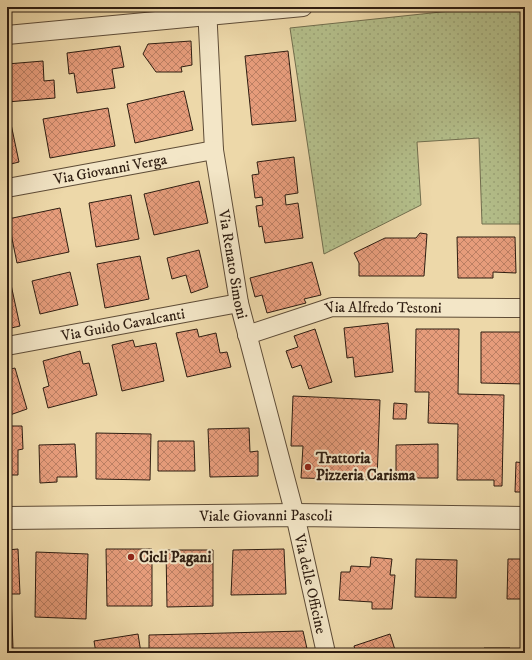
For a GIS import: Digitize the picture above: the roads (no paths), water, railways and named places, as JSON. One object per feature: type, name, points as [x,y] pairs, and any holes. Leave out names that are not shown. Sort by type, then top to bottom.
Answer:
[{"type":"street","points":[[7,35],[208,12],[303,7]]},
{"type":"street","name":"Via Renato Simoni","points":[[208,12],[214,150],[238,303],[295,515]]},
{"type":"street","name":"Via Giovanni Verga","points":[[7,188],[214,150]]},
{"type":"street","name":"Via Guido Cavalcanti","points":[[7,346],[238,303]]},
{"type":"street","name":"Via Alfredo Testoni","points":[[247,335],[332,307],[525,308]]},
{"type":"street","name":"Viale Giovanni Pascoli","points":[[7,518],[295,515],[525,518]]},
{"type":"street","name":"Via delle Officine","points":[[295,515],[326,653]]},
{"type":"place","name":"Trattoria Pizzeria Carisma","points":[[308,467]]},
{"type":"place","name":"Cicli Pagani","points":[[131,557]]}]
